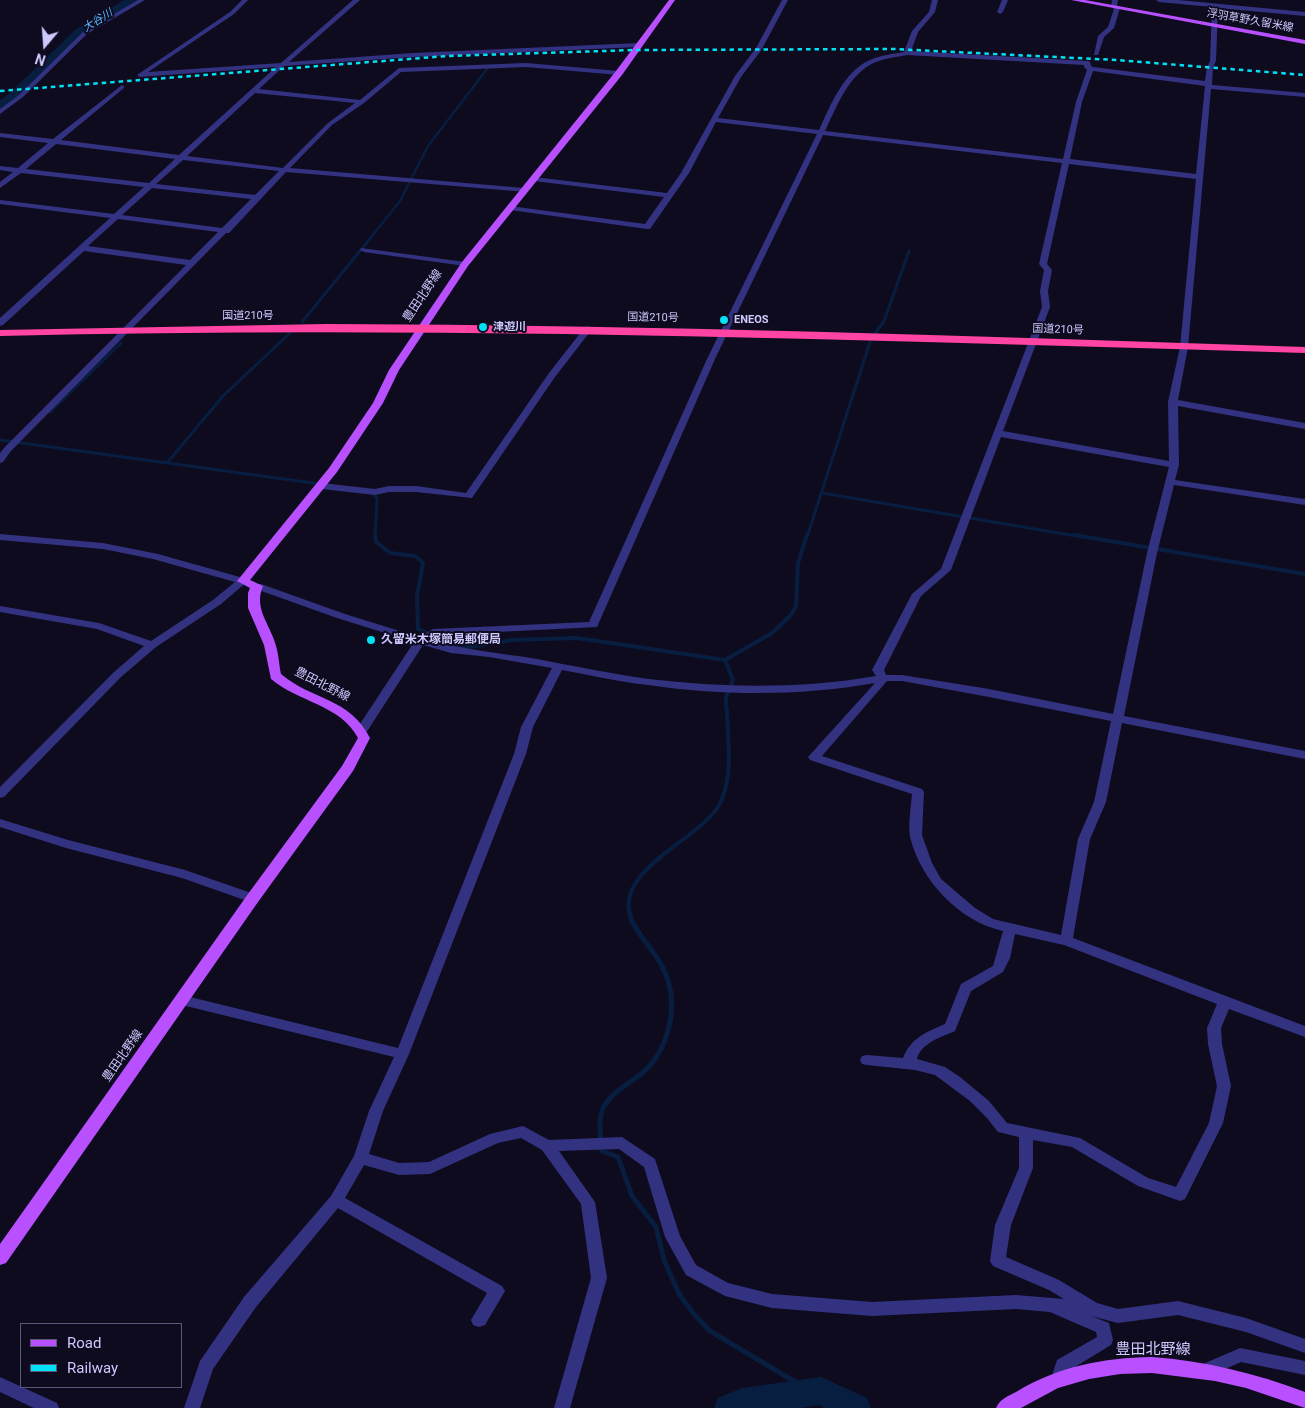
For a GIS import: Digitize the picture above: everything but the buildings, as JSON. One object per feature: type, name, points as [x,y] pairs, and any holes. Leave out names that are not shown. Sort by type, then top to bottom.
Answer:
[{"type":"highway","name":"国道210号","points":[[0,333],[126,329],[588,330],[880,336],[1305,350]]},
{"type":"main road","name":"豊田北野線","points":[[243,581],[322,486],[378,403],[394,370],[465,264],[619,73],[672,0]]},
{"type":"main road","name":"浮羽草野久留米線","points":[[1074,0],[1305,42]]},
{"type":"main road","points":[[243,581],[257,586]]},
{"type":"main road","name":"豊田北野線","points":[[0,1258],[253,898],[348,768],[364,738],[362,730],[356,722],[345,714],[303,696],[275,676],[270,645],[254,610],[253,593],[257,586]]},
{"type":"main road","name":"豊田北野線","points":[[1005,1408],[1059,1379],[1123,1366],[1209,1369],[1243,1377],[1305,1400]]},
{"type":"street","points":[[0,112],[21,96],[85,33],[142,0]]},
{"type":"street","points":[[245,0],[232,13],[140,74],[515,49],[639,45]]},
{"type":"street","points":[[0,323],[283,64],[357,0]]},
{"type":"street","points":[[510,208],[647,227],[684,173],[738,76],[759,49],[785,0]]},
{"type":"street","points":[[907,53],[915,31],[932,12],[935,0]]},
{"type":"street","points":[[1000,12],[1005,0]]},
{"type":"street","points":[[1096,54],[1101,36],[1111,28],[1117,8],[1114,6],[1115,0]]},
{"type":"street","points":[[1159,0],[1220,4],[1305,14]]},
{"type":"street","points":[[1066,941],[1084,839],[1100,802],[1119,719],[1152,553],[1174,465],[1173,402],[1184,347],[1215,26],[1220,4]]},
{"type":"street","points":[[362,730],[420,641],[433,632],[592,625],[724,332],[842,89],[848,86],[856,73],[870,60],[907,53],[1088,63],[1086,67],[1091,69],[1209,85],[1305,95]]},
{"type":"street","points":[[0,460],[8,449],[330,124],[362,102],[399,70],[526,65],[619,73]]},
{"type":"street","points":[[883,678],[878,670],[917,594],[946,570],[1046,307],[1044,291],[1048,270],[1043,264],[1079,102],[1091,69]]},
{"type":"street","points":[[0,186],[122,87]]},
{"type":"street","points":[[255,91],[362,102]]},
{"type":"street","points":[[715,120],[1065,162],[1201,176]]},
{"type":"street","points":[[0,136],[285,170],[524,190]]},
{"type":"street","points":[[0,168],[258,198]]},
{"type":"street","points":[[534,179],[668,195]]},
{"type":"street","points":[[0,202],[226,231]]},
{"type":"street","points":[[82,248],[193,263]]},
{"type":"street","points":[[364,250],[465,264]]},
{"type":"street","points":[[322,486],[375,492],[389,489],[416,489],[469,496],[552,375],[588,330]]},
{"type":"street","points":[[1173,402],[1305,426]]},
{"type":"street","points":[[997,433],[1174,465]]},
{"type":"street","points":[[1171,482],[1305,502]]},
{"type":"street","points":[[0,537],[103,546],[154,556],[243,581]]},
{"type":"street","points":[[0,794],[117,675],[152,645],[218,602],[243,581]]},
{"type":"street","points":[[257,586],[341,616],[451,650],[648,682],[723,689],[837,686],[883,678],[932,682],[1305,755]]},
{"type":"street","points":[[0,609],[99,626],[152,645]]},
{"type":"street","points":[[192,1408],[206,1366],[250,1302],[336,1200],[361,1158],[376,1111],[402,1054],[520,754],[527,727],[558,666]]},
{"type":"street","points":[[883,678],[814,757],[918,792],[916,835],[921,852],[937,882],[970,911],[989,923],[1010,930],[1066,941],[1305,1032]]},
{"type":"street","points":[[0,823],[66,844],[185,874],[253,898]]},
{"type":"street","points":[[910,1065],[910,1053],[918,1044],[950,1027],[966,988],[998,969],[1003,958],[1010,930]]},
{"type":"street","points":[[182,1000],[402,1054]]},
{"type":"street","points":[[867,1060],[940,1071],[965,1090],[998,1120],[1002,1128],[1075,1142],[1143,1182],[1180,1196],[1216,1123],[1224,1086],[1215,1044],[1214,1028],[1225,1002]]},
{"type":"street","points":[[361,1158],[400,1169],[430,1168],[495,1138],[523,1132],[547,1146],[588,1202],[599,1278],[562,1408]]},
{"type":"street","points":[[1026,1134],[1026,1168],[1003,1225],[998,1261],[1054,1285],[1095,1309]]},
{"type":"street","points":[[547,1146],[622,1143],[650,1163],[672,1237],[691,1270],[725,1289],[772,1301],[872,1309],[1016,1302],[1095,1309],[1118,1316],[1178,1308],[1246,1325],[1305,1346]]},
{"type":"street","points":[[336,1200],[497,1291],[479,1320]]},
{"type":"street","points":[[1045,1304],[1104,1328],[1105,1340],[1063,1365],[1059,1379]]},
{"type":"street","points":[[1209,1369],[1240,1355],[1305,1368]]},
{"type":"street","points":[[0,1384],[51,1408]]},
{"type":"waterway","name":"大谷川","points":[[0,106],[15,96],[79,33],[132,0]]},
{"type":"waterway","points":[[372,236],[400,201],[428,146],[487,69]]},
{"type":"waterway","points":[[302,322],[373,235]]},
{"type":"waterway","points":[[807,537],[871,339],[884,321],[909,251]]},
{"type":"waterway","points":[[167,463],[223,396],[290,333]]},
{"type":"waterway","points":[[50,412],[121,343]]},
{"type":"waterway","points":[[0,440],[167,463]]},
{"type":"waterway","points":[[167,463],[320,484]]},
{"type":"waterway","points":[[371,491],[377,498],[375,536]]},
{"type":"waterway","points":[[822,493],[1082,537]]},
{"type":"waterway","points":[[725,660],[772,633],[791,615],[796,606],[798,563],[807,535]]},
{"type":"waterway","points":[[1074,535],[1305,574]]},
{"type":"waterway","points":[[375,536],[376,542],[390,553],[415,556],[423,563],[417,596],[418,629],[456,645],[469,647],[513,640],[577,638],[725,660]]},
{"type":"waterway","points":[[632,920],[628,903],[633,887],[658,859],[707,820],[718,807],[723,796],[729,761],[726,700],[733,680],[725,660]]},
{"type":"waterway","points":[[631,919],[662,965],[669,984],[672,1008],[667,1033],[657,1056],[650,1066],[616,1092],[604,1106],[600,1122],[602,1151],[618,1157],[632,1196],[656,1227],[664,1260],[679,1294],[694,1314],[710,1331],[792,1380],[821,1391]]},
{"type":"waterway","name":"大谷川","points":[[729,1408],[742,1402],[821,1391],[856,1408]]},
{"type":"railway","points":[[0,91],[447,56],[635,50],[894,49],[1116,60],[1305,75]]},
{"type":"place","name":"ENEOS","points":[[724,320]]},
{"type":"place","name":"津遊川","points":[[483,327]]},
{"type":"place","name":"久留米木塚簡易郵便局","points":[[371,640]]}]
